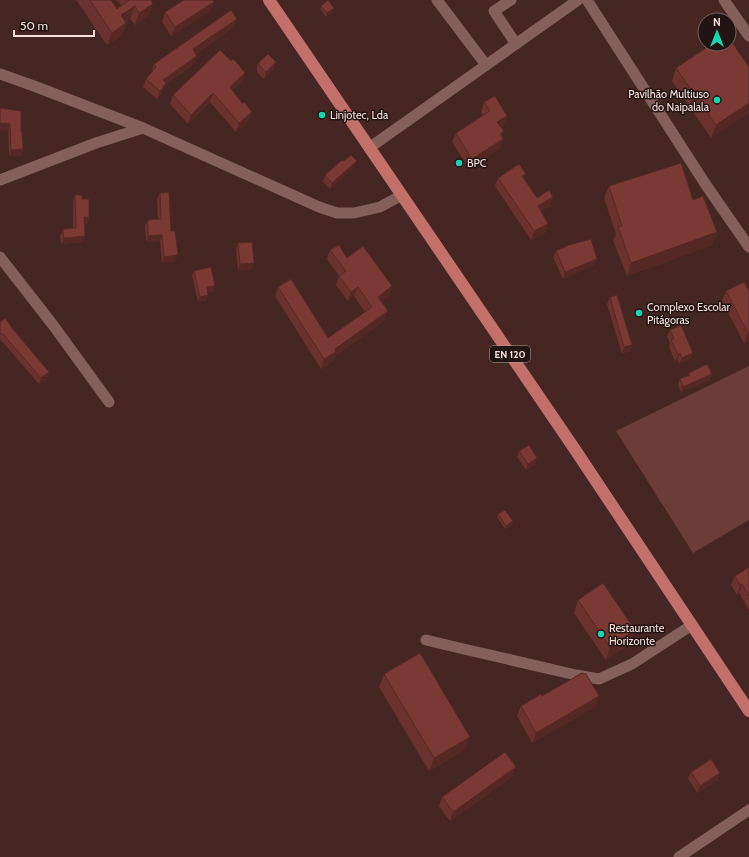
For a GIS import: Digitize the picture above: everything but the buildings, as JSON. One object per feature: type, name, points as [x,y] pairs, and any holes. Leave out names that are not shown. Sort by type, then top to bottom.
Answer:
[{"type":"main road","name":"EN 120","points":[[269,0],[576,451],[749,711]]},
{"type":"street","points":[[438,0],[486,65]]},
{"type":"street","points":[[511,0],[494,11],[516,44]]},
{"type":"street","points":[[587,0],[706,185],[749,248]]},
{"type":"street","points":[[724,0],[749,36]]},
{"type":"street","points":[[369,148],[576,1]]},
{"type":"street","points":[[0,74],[142,128],[319,207],[337,213],[354,213],[380,207],[402,195]]},
{"type":"street","points":[[0,180],[96,143],[142,128]]},
{"type":"street","points":[[0,257],[53,325],[108,402]]},
{"type":"street","points":[[426,640],[576,675],[599,678],[632,664],[692,625]]},
{"type":"street","points":[[679,857],[749,810]]},
{"type":"shaded area","points":[[749,366],[749,520],[693,553],[616,431]]},
{"type":"place","name":"Pavilhão Multiuso do Naipalala","points":[[717,100]]},
{"type":"place","name":"Linjotec, Lda","points":[[322,115]]},
{"type":"place","name":"BPC","points":[[459,163]]},
{"type":"place","name":"Complexo Escolar Pitágoras","points":[[639,313]]},
{"type":"place","name":"Restaurante Horizonte","points":[[601,634]]}]
